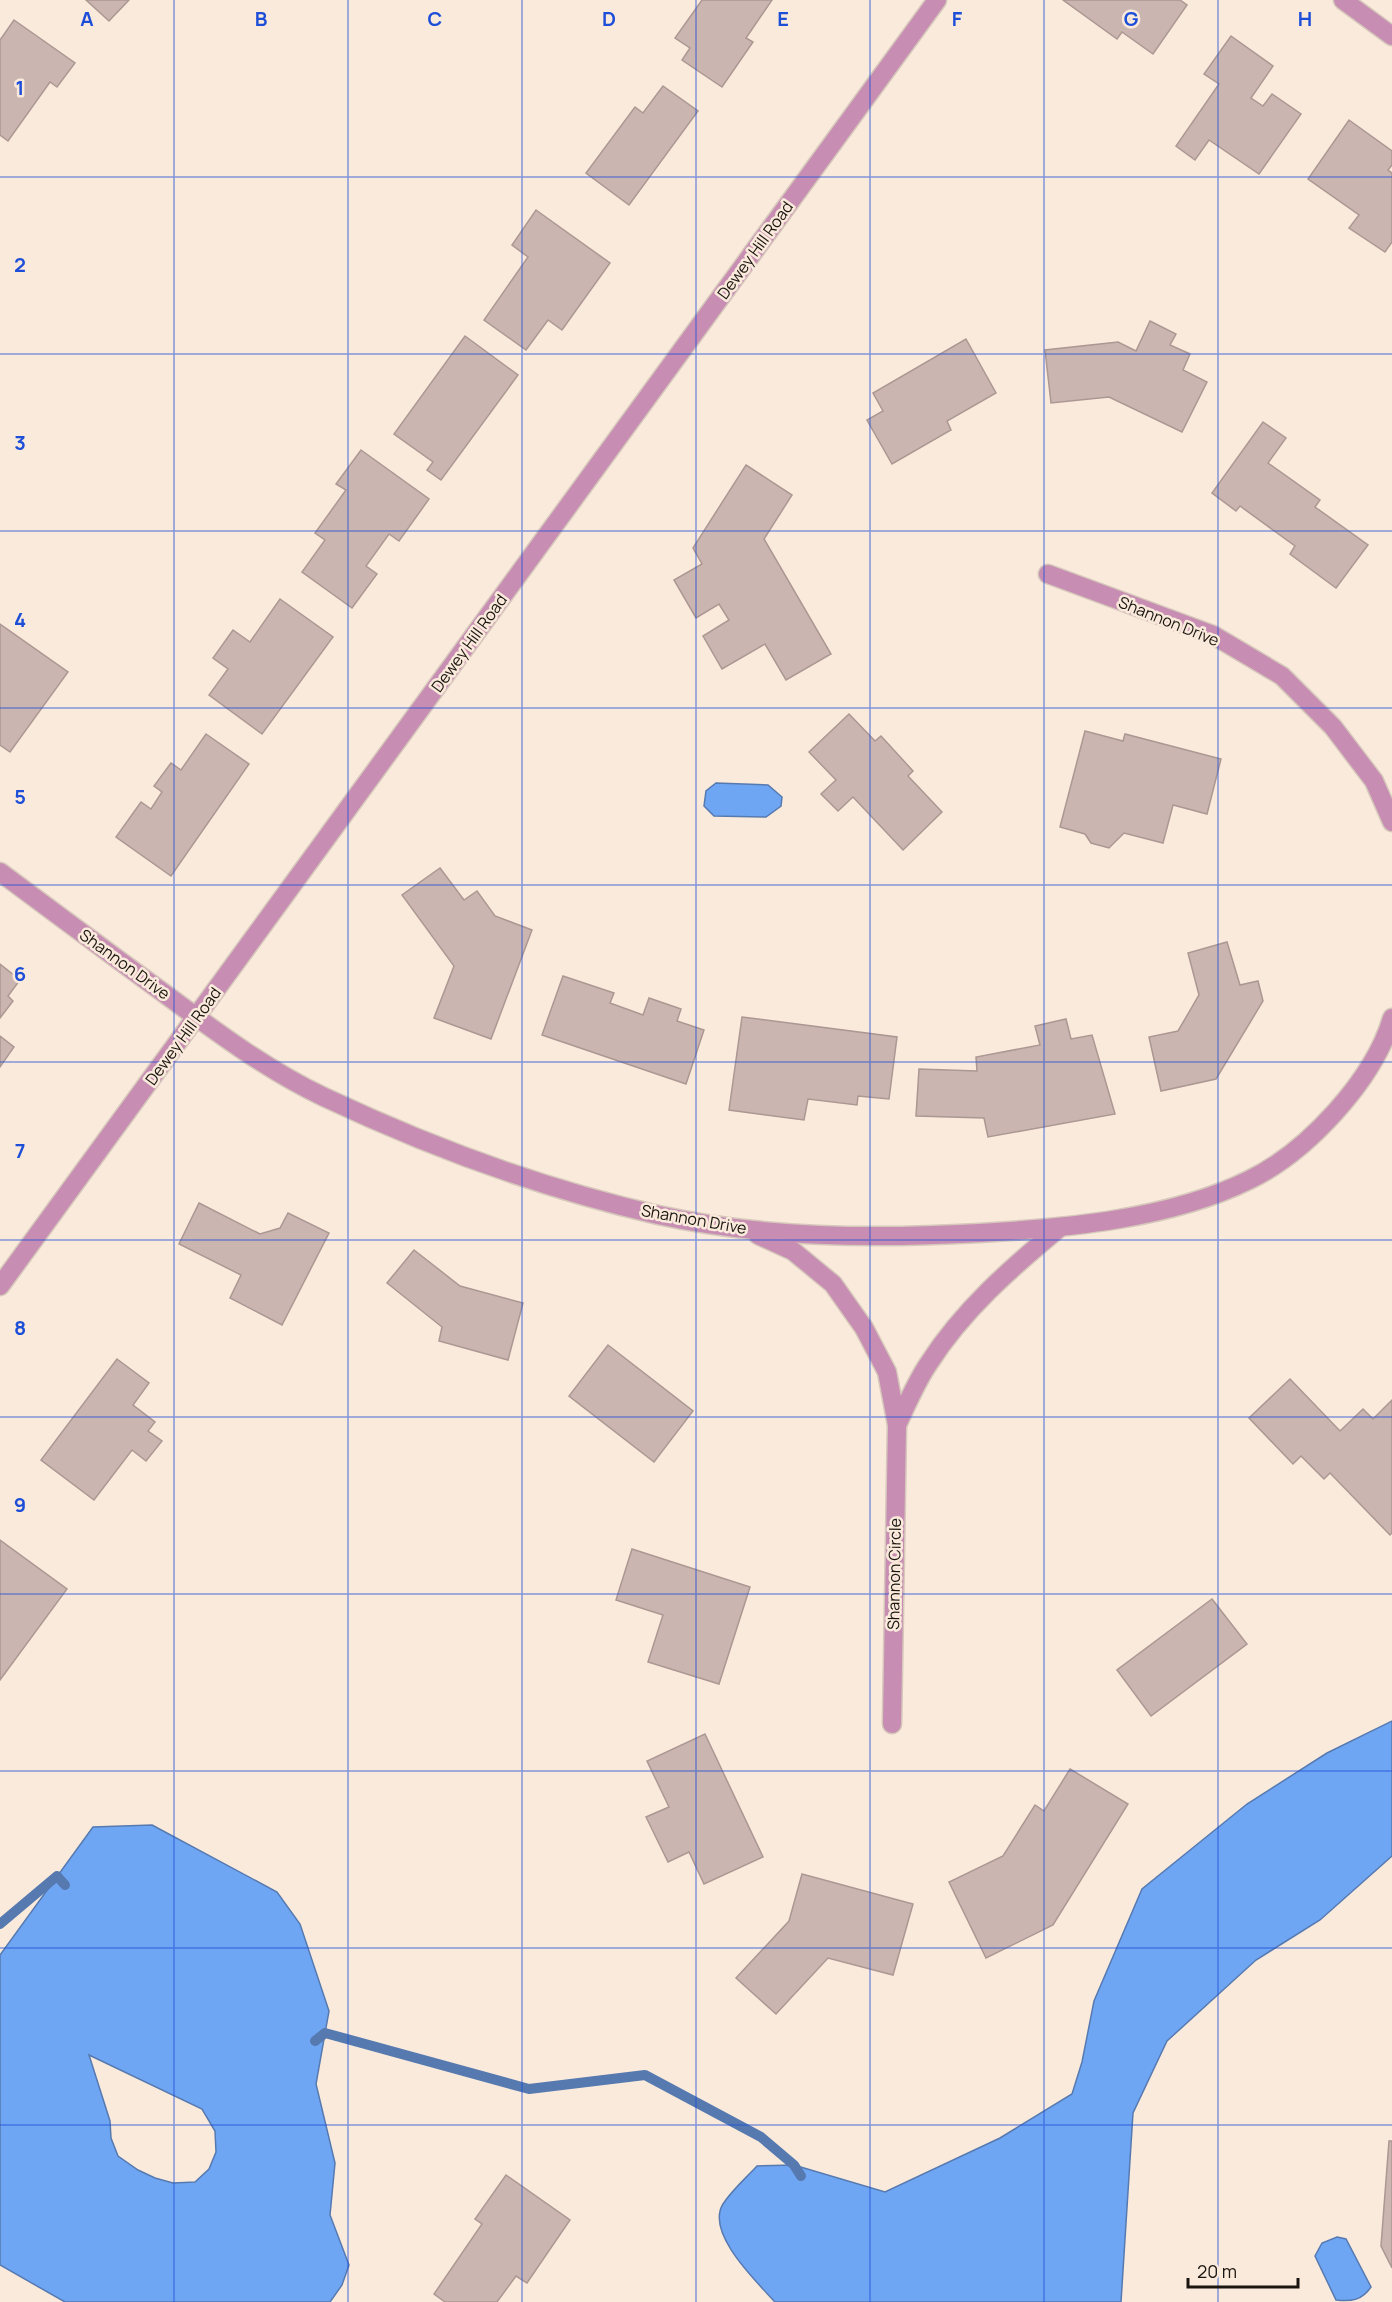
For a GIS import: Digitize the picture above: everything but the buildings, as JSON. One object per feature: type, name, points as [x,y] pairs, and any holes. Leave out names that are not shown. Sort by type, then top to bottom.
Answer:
[{"type":"street","name":"Dewey Hill Road","points":[[0,1286],[937,0]]},
{"type":"street","points":[[1343,0],[1392,36]]},
{"type":"street","name":"Shannon Drive","points":[[1047,574],[1213,635],[1282,676],[1340,736],[1374,781],[1392,822]]},
{"type":"street","name":"Shannon Drive","points":[[0,873],[196,1017],[244,1050],[321,1096],[429,1143],[543,1184],[659,1215],[746,1229],[898,1238],[1058,1229],[1186,1205],[1251,1179],[1307,1142],[1351,1094],[1387,1036],[1392,1018]]},
{"type":"street","name":"Shannon Circle","points":[[746,1229],[793,1251],[833,1284],[864,1328],[887,1372],[897,1425],[892,1724]]},
{"type":"street","name":"Shannon Circle","points":[[897,1425],[928,1363],[962,1318],[1009,1270],[1058,1229]]},
{"type":"water","points":[[716,783],[768,785],[782,797],[781,806],[766,817],[714,816],[704,806],[706,791]]},
{"type":"water","points":[[1392,1721],[1392,1856],[1320,1920],[1256,1960],[1167,2041],[1133,2113],[1121,2302],[775,2302],[746,2270],[727,2242],[721,2229],[719,2216],[723,2204],[757,2166],[794,2165],[885,2192],[1000,2138],[1072,2094],[1082,2062],[1094,2001],[1142,1889],[1247,1804],[1327,1753]]},
{"type":"water","points":[[152,1825],[277,1892],[300,1924],[329,2011],[316,2084],[335,2163],[330,2215],[349,2265],[342,2285],[330,2302],[65,2302],[0,2265],[0,1955],[93,1827]],"holes":[[[89,2055],[202,2109],[215,2131],[216,2152],[209,2169],[195,2182],[173,2183],[138,2170],[118,2156],[111,2138],[110,2121]]]},
{"type":"water","points":[[1337,2237],[1346,2239],[1371,2287],[1364,2295],[1356,2299],[1336,2300],[1315,2256],[1322,2243]]},
{"type":"waterway","points":[[0,1924],[57,1876],[65,1885]]},
{"type":"waterway","points":[[315,2041],[325,2033],[529,2089],[645,2075],[761,2137],[794,2165],[801,2176]]}]
